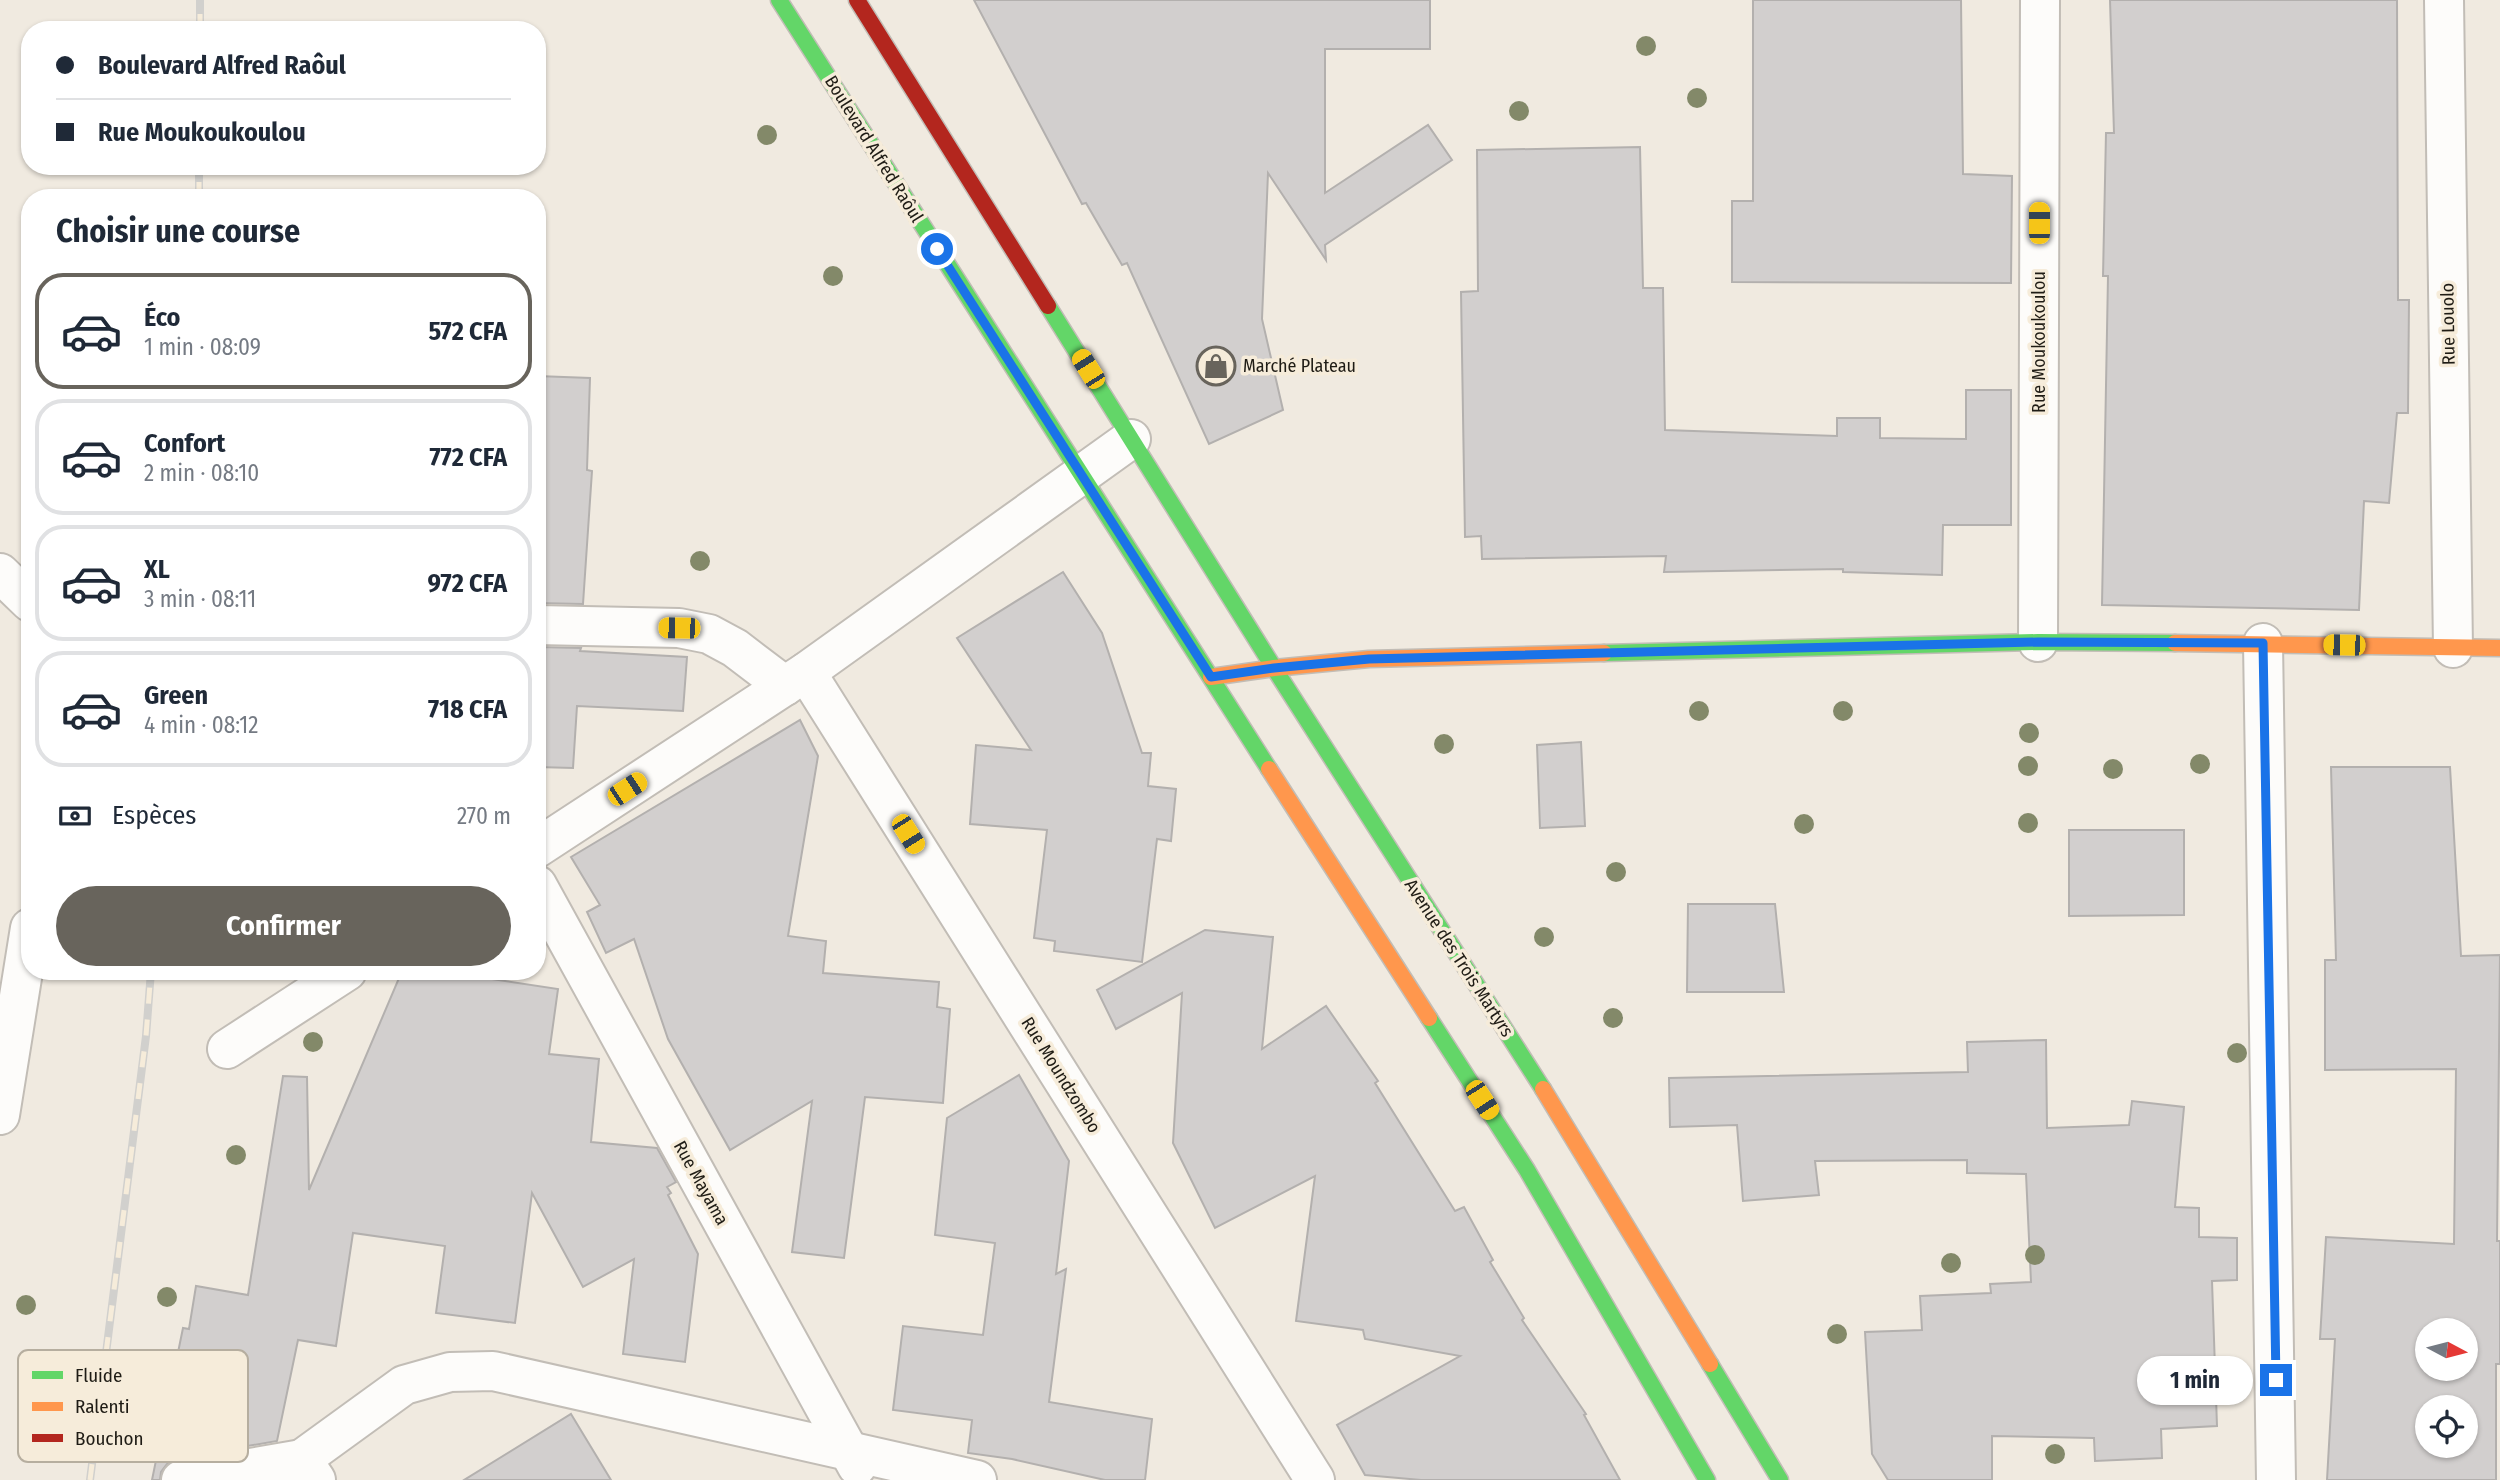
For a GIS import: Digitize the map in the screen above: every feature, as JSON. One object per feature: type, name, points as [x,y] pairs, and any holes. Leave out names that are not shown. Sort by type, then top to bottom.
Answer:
[{"type":"main road","name":"Boulevard Alfred Raôul","points":[[779,0],[1080,475]]},
{"type":"main road","points":[[857,0],[1131,439]]},
{"type":"main road","name":"Avenue des Trois Martyrs","points":[[1131,439],[1565,1124],[1780,1480]]},
{"type":"main road","points":[[1080,475],[1527,1170],[1707,1480]]},
{"type":"main road","points":[[1211,677],[1369,659],[2038,642],[2263,643],[2500,649]]},
{"type":"street","name":"Rue Moukoukoulou","points":[[2038,642],[2040,0]]},
{"type":"street","name":"Rue Louolo","points":[[2444,0],[2453,648]]},
{"type":"street","points":[[546,842],[796,679],[1131,439]]},
{"type":"street","points":[[0,573],[21,593]]},
{"type":"street","points":[[546,625],[679,628],[709,634],[796,679]]},
{"type":"street","points":[[2263,643],[2276,1480]]},
{"type":"street","name":"Rue Moundzombo","points":[[796,679],[1315,1480]]},
{"type":"street","name":"Rue Mayama","points":[[546,901],[856,1466]]},
{"type":"street","points":[[0,1115],[22,980]]},
{"type":"street","points":[[227,1049],[333,980]]},
{"type":"street","points":[[181,1480],[309,1470],[404,1385],[450,1372],[493,1371],[856,1466],[978,1480]]},
{"type":"building","name":"Marché Plateau","points":[[974,0],[1430,0],[1430,49],[1325,49],[1325,193],[1428,125],[1452,160],[1325,245],[1326,260],[1268,173],[1262,319],[1283,410],[1209,444],[1127,263],[1122,265],[1086,203],[1082,204]]},
{"type":"building","points":[[1753,0],[1961,0],[1963,174],[2012,176],[2011,283],[1732,282],[1732,201],[1753,201]]},
{"type":"building","points":[[2110,0],[2397,0],[2398,300],[2409,300],[2408,413],[2397,413],[2389,503],[2364,501],[2359,610],[2102,605],[2108,276],[2103,276],[2106,133],[2114,133]]},
{"type":"building","points":[[1640,147],[1643,288],[1663,288],[1665,430],[1837,436],[1837,418],[1880,418],[1880,438],[1966,439],[1966,390],[2011,390],[2011,525],[1943,525],[1942,575],[1843,572],[1843,569],[1664,572],[1666,556],[1482,559],[1481,536],[1465,537],[1461,292],[1478,291],[1477,150]]},
{"type":"building","points":[[546,376],[590,378],[587,470],[592,471],[583,604],[546,603]]},
{"type":"building","points":[[1063,572],[1102,633],[1142,753],[1151,753],[1148,786],[1176,789],[1171,841],[1157,839],[1142,962],[1054,951],[1055,941],[1034,938],[1047,830],[970,824],[976,745],[1031,750],[957,638]]},
{"type":"building","points":[[546,647],[687,657],[683,711],[577,706],[573,768],[546,767]]},
{"type":"building","points":[[800,720],[818,756],[788,936],[826,941],[823,973],[939,982],[937,1007],[950,1009],[943,1103],[865,1097],[844,1258],[792,1252],[812,1101],[730,1150],[668,1039],[634,939],[606,953],[587,912],[600,905],[571,857]]},
{"type":"building","points":[[1581,742],[1585,826],[1540,828],[1537,745]]},
{"type":"building","points":[[2331,767],[2450,767],[2461,956],[2500,955],[2497,1241],[2500,1241],[2500,1364],[2496,1364],[2496,1480],[2327,1480],[2335,1339],[2320,1339],[2326,1237],[2454,1244],[2456,1069],[2325,1070],[2325,960],[2336,960]]},
{"type":"building","points":[[2069,830],[2184,830],[2184,915],[2069,916]]},
{"type":"building","points":[[1688,904],[1775,904],[1784,992],[1687,992]]},
{"type":"building","points":[[1205,930],[1273,937],[1262,1049],[1326,1006],[1378,1081],[1375,1083],[1455,1211],[1464,1207],[1493,1260],[1490,1262],[1524,1318],[1522,1320],[1586,1414],[1584,1415],[1620,1480],[1421,1480],[1365,1475],[1337,1425],[1460,1356],[1365,1339],[1363,1330],[1296,1321],[1315,1176],[1215,1228],[1173,1143],[1182,993],[1116,1029],[1097,990]]},
{"type":"building","points":[[398,980],[498,980],[558,989],[549,1054],[599,1059],[591,1142],[657,1148],[676,1182],[667,1187],[671,1193],[668,1195],[698,1254],[685,1362],[623,1354],[634,1259],[583,1287],[532,1193],[515,1323],[436,1313],[445,1246],[353,1233],[336,1346],[298,1340],[277,1441],[248,1446],[248,1350],[179,1350],[183,1328],[189,1329],[196,1286],[248,1295],[283,1076],[307,1077],[309,1190]]},
{"type":"building","points":[[2046,1040],[2047,1128],[2129,1125],[2132,1101],[2184,1107],[2175,1207],[2199,1208],[2199,1237],[2237,1238],[2237,1280],[2212,1281],[2217,1426],[2161,1429],[2162,1458],[2095,1461],[2094,1438],[1992,1436],[1992,1480],[1888,1480],[1872,1454],[1865,1332],[1922,1330],[1920,1296],[1991,1293],[1990,1284],[2031,1282],[2026,1174],[1967,1173],[1967,1160],[1815,1161],[1819,1195],[1743,1201],[1737,1125],[1670,1127],[1669,1078],[1968,1072],[1967,1042]]},
{"type":"building","points":[[1019,1075],[1069,1161],[1056,1274],[1066,1269],[1049,1402],[1152,1419],[1145,1480],[1105,1480],[1012,1459],[968,1453],[972,1420],[893,1410],[903,1326],[983,1335],[995,1243],[935,1235],[947,1118]]},
{"type":"building","points":[[571,1414],[611,1480],[464,1480]]},
{"type":"building","points":[[156,1462],[170,1462],[161,1472],[160,1480],[152,1480]]},
{"type":"railway","points":[[200,0],[200,21]]},
{"type":"railway","points":[[199,175],[199,189]]},
{"type":"railway","points":[[106,1350],[146,1036],[150,980]]},
{"type":"railway","points":[[90,1480],[92,1462]]},
{"type":"traffic: fast","points":[[779,0],[1269,769]]},
{"type":"traffic: fast","points":[[1048,306],[1274,668],[1543,1089]]},
{"type":"traffic: fast","points":[[1604,653],[2038,642],[2175,643]]},
{"type":"traffic: fast","points":[[1429,1018],[1527,1170],[1707,1480]]},
{"type":"traffic: fast","points":[[1710,1364],[1780,1480]]},
{"type":"traffic: slow","points":[[2175,643],[2500,648]]},
{"type":"traffic: slow","points":[[1211,677],[1369,659],[1604,653]]},
{"type":"traffic: slow","points":[[1269,769],[1429,1018]]},
{"type":"traffic: slow","points":[[1543,1089],[1710,1364]]},
{"type":"traffic: jam","points":[[857,0],[1048,306]]},
{"type":"place","name":"Marché Plateau","points":[[1216,366]]},
{"type":"route","points":[[937,249],[1211,677],[1369,659],[2038,642],[2263,643],[2276,1380]]}]
